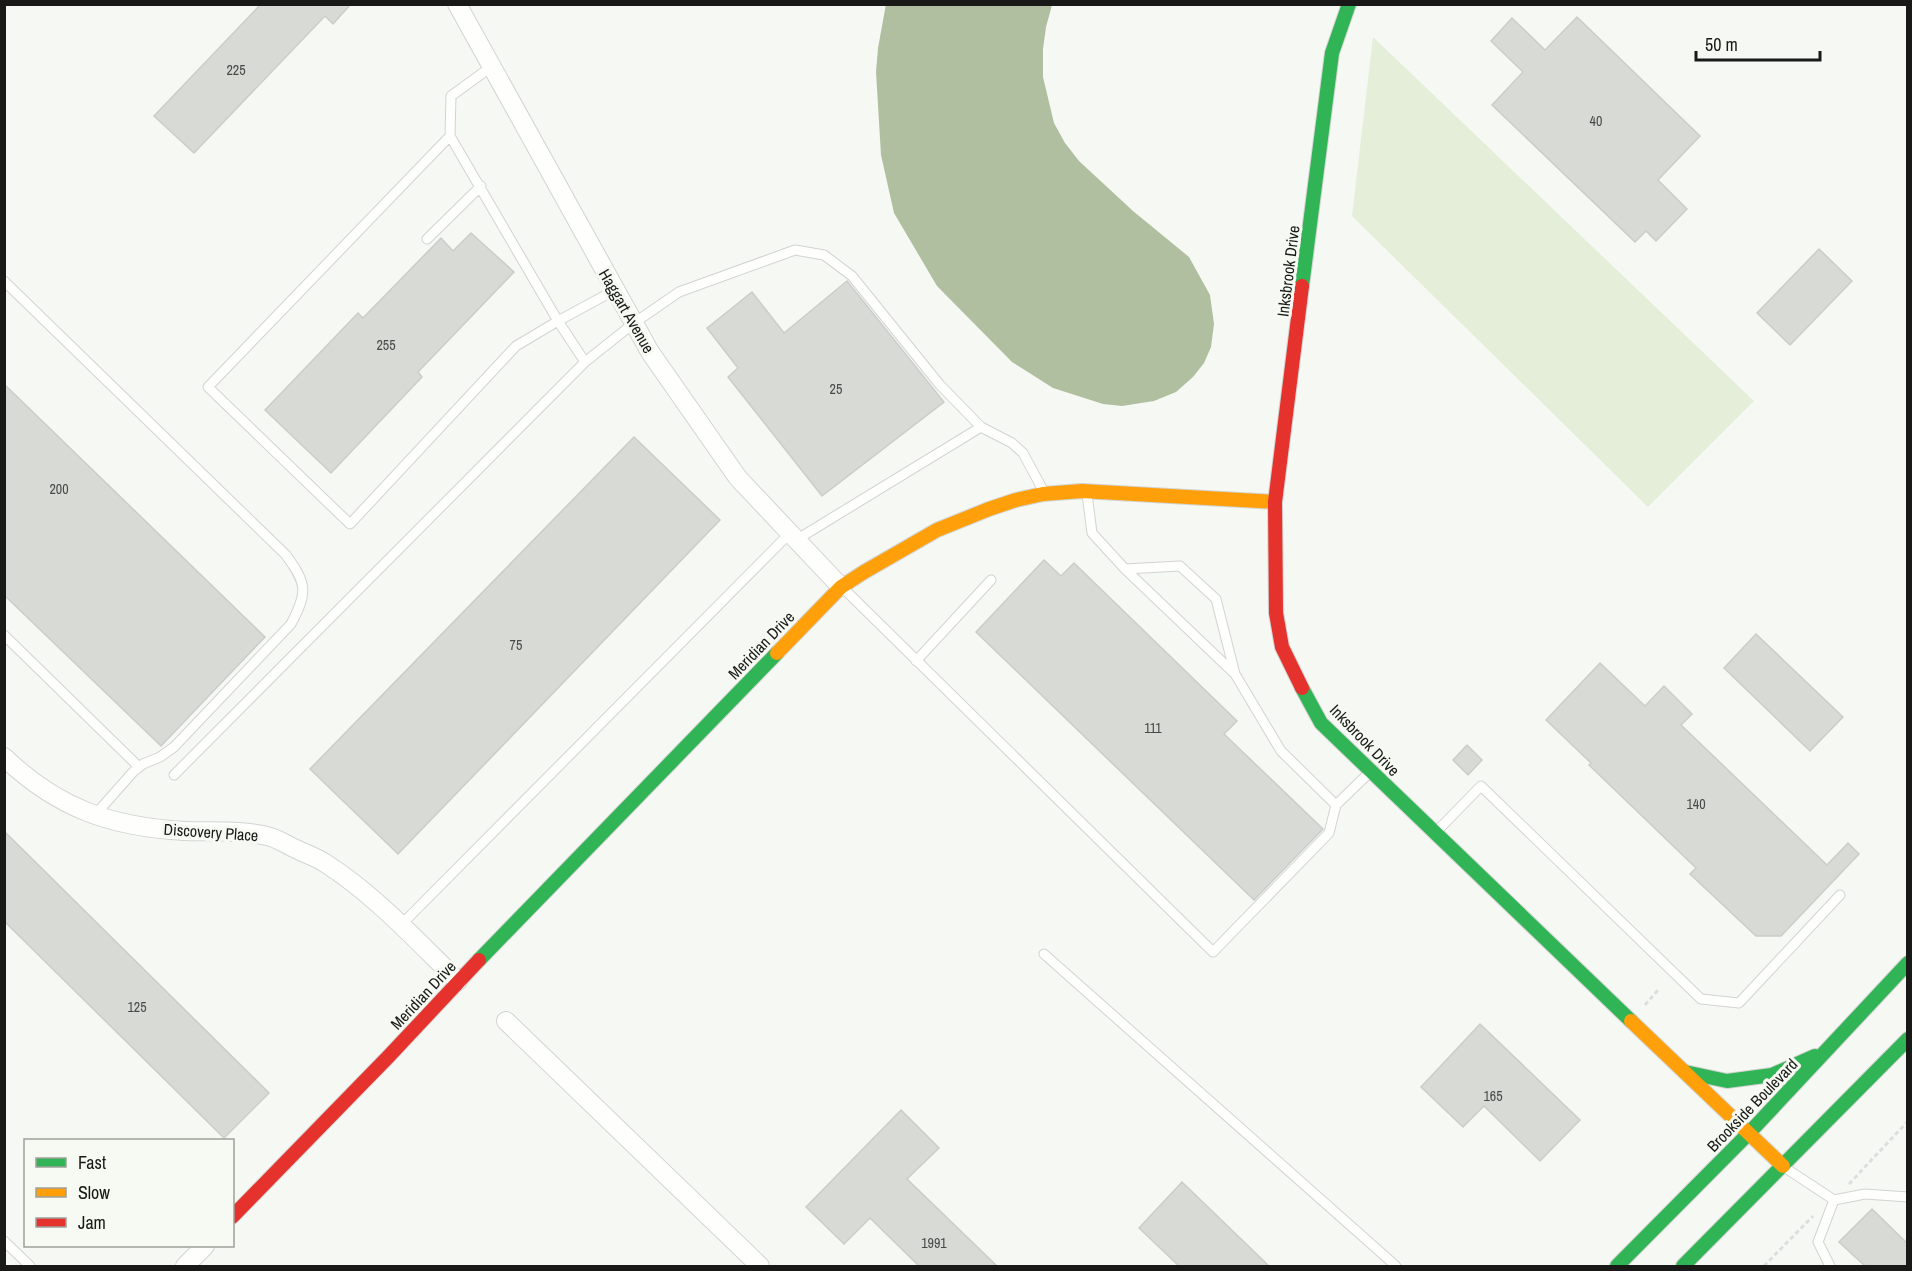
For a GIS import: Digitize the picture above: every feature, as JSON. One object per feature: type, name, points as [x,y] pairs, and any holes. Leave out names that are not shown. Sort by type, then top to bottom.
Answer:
[{"type":"street","name":"Haggart Avenue","points":[[457,4],[650,352],[738,478],[841,587]]},
{"type":"street","name":"Inksbrook Drive","points":[[1349,4],[1332,53],[1275,502],[1276,613],[1282,647],[1294,675],[1321,723],[1783,1166]]},
{"type":"street","name":"Meridian Drive","points":[[234,1215],[841,587],[878,562],[944,526],[994,506],[1045,494],[1086,491],[1275,502]]},
{"type":"street","name":"Discovery Place","points":[[4,757],[18,771],[55,798],[95,815],[130,825],[268,836],[323,862],[355,885],[401,925],[458,981]]},
{"type":"street","name":"Brookside Boulevard","points":[[1617,1266],[1750,1132],[1908,963]]},
{"type":"street","points":[[506,1021],[760,1266]]},
{"type":"street","points":[[1683,1266],[1908,1039]]},
{"type":"street","points":[[1685,1072],[1727,1081],[1772,1075],[1828,1050]]},
{"type":"street","points":[[185,1266],[203,1247]]},
{"type":"lane","points":[[491,67],[451,96],[450,136],[558,321],[585,362]]},
{"type":"lane","points":[[450,136],[208,387],[350,524],[516,346],[615,290]]},
{"type":"lane","points":[[428,239],[481,186]]},
{"type":"lane","points":[[174,775],[585,362],[634,323],[679,292],[795,250],[824,255],[852,276],[940,385],[981,427],[1012,443],[1023,453],[1045,494]]},
{"type":"lane","points":[[4,280],[286,555],[300,575],[304,587],[299,608],[291,624],[174,747],[160,758],[139,767],[95,815]]},
{"type":"lane","points":[[401,925],[793,536],[981,427]]},
{"type":"lane","points":[[1086,491],[1092,533],[1125,569],[1235,674],[1281,751],[1336,805]]},
{"type":"lane","points":[[1125,569],[1180,566],[1216,599],[1235,674]]},
{"type":"lane","points":[[916,661],[991,580]]},
{"type":"lane","points":[[841,587],[1213,952],[1329,833],[1336,805],[1371,771]]},
{"type":"lane","points":[[4,635],[139,767]]},
{"type":"lane","points":[[1435,833],[1481,786],[1701,999],[1739,1003],[1840,895]]},
{"type":"lane","points":[[1044,954],[1396,1266]]},
{"type":"lane","points":[[1783,1166],[1834,1200],[1865,1194],[1908,1197]]},
{"type":"lane","points":[[1830,1266],[1818,1242],[1834,1200]]},
{"type":"lane","points":[[4,1241],[30,1266]]},
{"type":"path","points":[[1643,1007],[1658,990]]},
{"type":"shaded area","points":[[886,4],[1052,5],[1043,49],[1043,77],[1054,123],[1065,143],[1079,161],[1133,211],[1189,257],[1210,295],[1214,324],[1211,347],[1204,363],[1193,377],[1176,392],[1154,401],[1122,406],[1103,404],[1053,388],[1012,362],[937,286],[894,213],[881,155],[876,72]]},
{"type":"shaded area","points":[[1373,37],[1754,401],[1648,507],[1352,216]]},
{"type":"building","points":[[261,4],[351,4],[333,24],[325,16],[194,153],[154,116]]},
{"type":"building","points":[[1577,17],[1700,136],[1658,180],[1687,209],[1656,241],[1646,231],[1635,242],[1492,105],[1523,72],[1491,41],[1512,18],[1545,50]]},
{"type":"building","points":[[471,233],[514,272],[418,372],[422,377],[331,473],[265,410],[358,313],[363,318],[441,238],[453,251]]},
{"type":"building","points":[[1819,249],[1852,281],[1790,345],[1757,313]]},
{"type":"building","points":[[847,281],[944,402],[822,496],[728,377],[738,368],[707,328],[752,292],[784,333]]},
{"type":"building","points":[[4,384],[265,637],[161,746],[4,595]]},
{"type":"building","points":[[634,437],[720,520],[398,854],[310,769]]},
{"type":"building","points":[[1044,560],[1061,576],[1074,563],[1237,721],[1224,734],[1323,829],[1254,900],[976,632]]},
{"type":"building","points":[[1756,634],[1843,717],[1810,751],[1724,668]]},
{"type":"building","points":[[1600,663],[1645,706],[1664,686],[1692,714],[1681,725],[1827,865],[1848,843],[1859,854],[1781,936],[1756,936],[1690,874],[1696,868],[1589,765],[1591,763],[1546,720]]},
{"type":"building","points":[[1467,745],[1482,760],[1468,775],[1453,760]]},
{"type":"building","points":[[4,831],[269,1093],[224,1138],[4,921]]},
{"type":"building","points":[[1480,1024],[1580,1120],[1540,1161],[1484,1106],[1463,1127],[1421,1087]]},
{"type":"building","points":[[901,1110],[939,1148],[907,1179],[997,1266],[919,1266],[870,1218],[844,1244],[806,1207]]},
{"type":"building","points":[[1182,1182],[1269,1266],[1179,1266],[1139,1228]]},
{"type":"building","points":[[1872,1209],[1908,1244],[1908,1266],[1865,1266],[1839,1242]]},
{"type":"traffic: fast","points":[[1302,286],[1332,53],[1349,4]]},
{"type":"traffic: fast","points":[[479,960],[777,653]]},
{"type":"traffic: fast","points":[[1302,688],[1321,723],[1631,1021]]},
{"type":"traffic: fast","points":[[1617,1266],[1750,1132],[1908,963]]},
{"type":"traffic: fast","points":[[1683,1266],[1908,1039]]},
{"type":"traffic: fast","points":[[1685,1072],[1727,1081],[1772,1075],[1815,1056]]},
{"type":"traffic: slow","points":[[777,653],[841,587],[864,572],[937,530],[1016,500],[1043,494],[1082,491],[1275,502]]},
{"type":"traffic: slow","points":[[1631,1021],[1783,1166]]},
{"type":"traffic: jam","points":[[1302,286],[1275,502],[1276,613],[1282,647],[1302,688]]},
{"type":"traffic: jam","points":[[234,1215],[479,960]]}]
